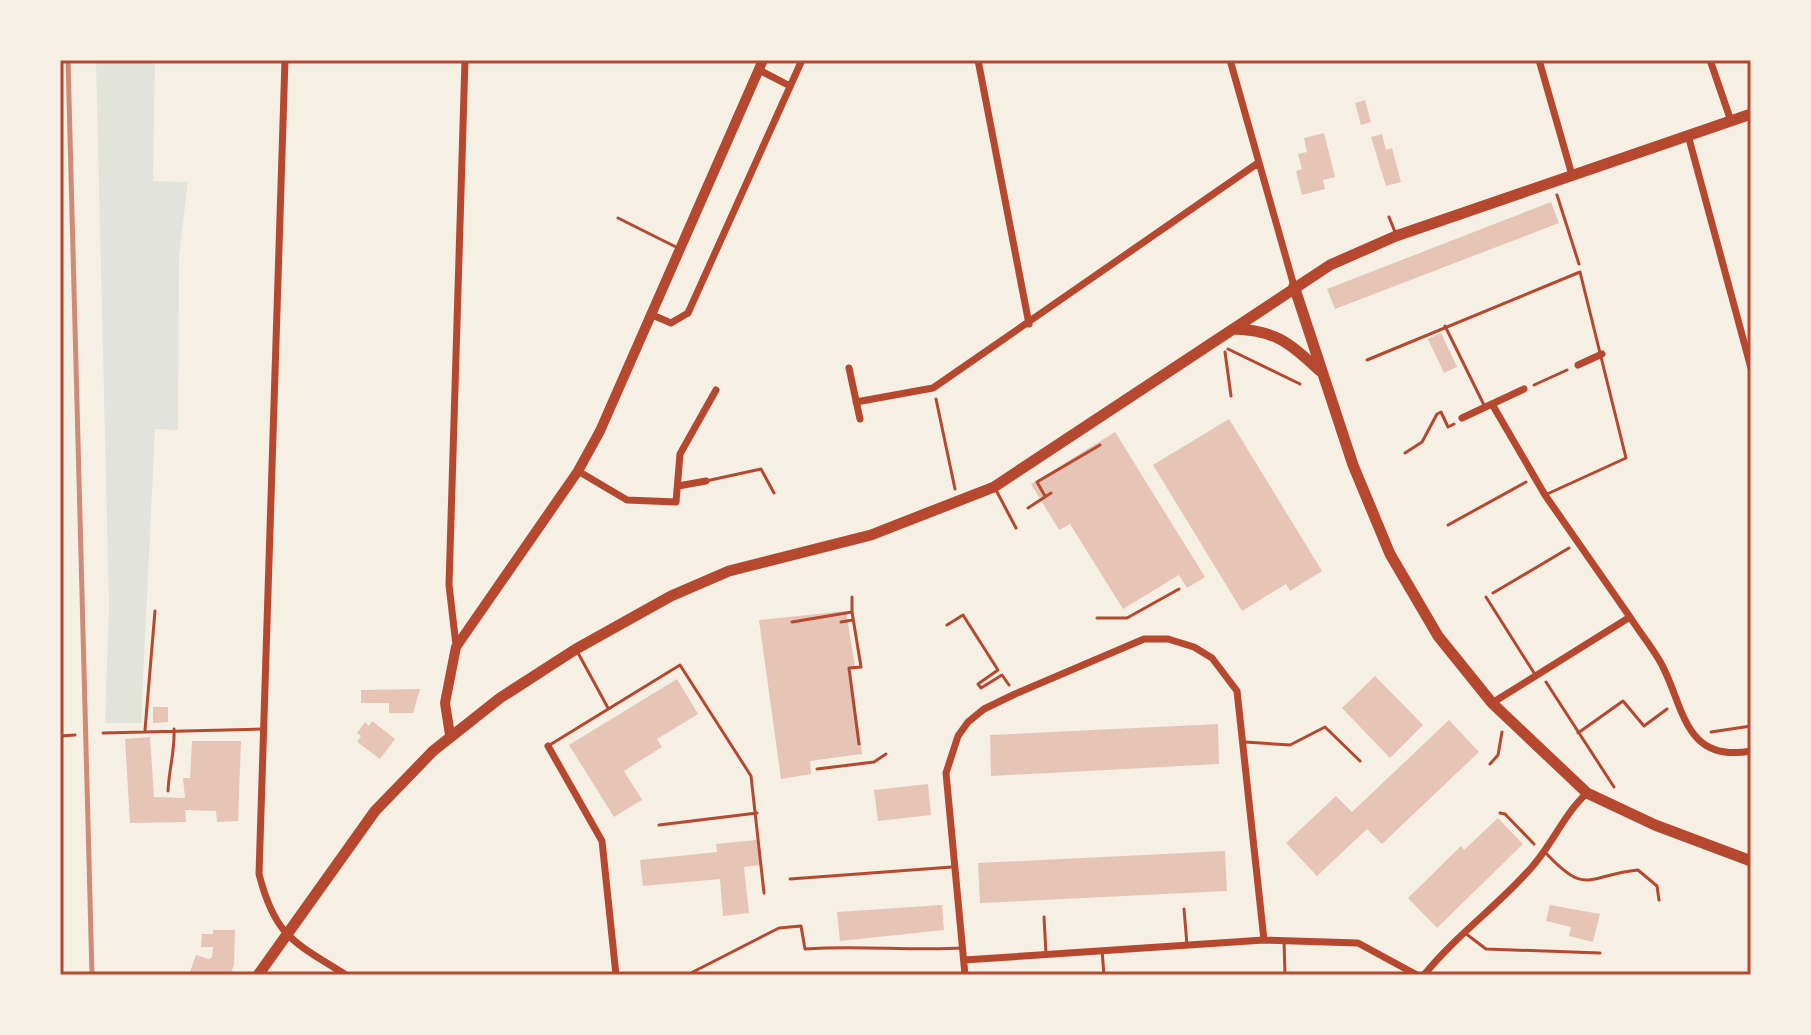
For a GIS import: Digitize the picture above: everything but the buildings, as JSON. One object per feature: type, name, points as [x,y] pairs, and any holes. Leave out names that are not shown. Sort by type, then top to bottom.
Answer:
[{"type":"main road","points":[[450,735],[445,703],[456,647],[578,471],[600,431],[761,65]]},
{"type":"main road","points":[[258,975],[375,811],[450,735],[576,649],[671,596],[729,571],[871,535],[994,487],[1319,270],[1396,236],[1751,114]]},
{"type":"main road","points":[[1294,286],[1339,431],[1390,554],[1438,636],[1492,703],[1587,793],[1655,825],[1751,861]]},
{"type":"main road","points":[[1232,329],[1257,329],[1276,335],[1320,371]]},
{"type":"street","points":[[285,60],[259,874],[268,907],[285,935],[346,975]]},
{"type":"street","points":[[456,647],[449,585],[465,60]]},
{"type":"street","points":[[650,314],[671,323],[688,313],[802,60]]},
{"type":"street","points":[[978,60],[1029,324]]},
{"type":"street","points":[[1230,60],[1294,286]]},
{"type":"street","points":[[1539,60],[1572,175]]},
{"type":"street","points":[[1710,60],[1731,121]]},
{"type":"street","points":[[761,65],[790,86]]},
{"type":"street","points":[[1688,135],[1751,368]]},
{"type":"street","points":[[856,402],[900,397],[933,388],[1258,163]]},
{"type":"street","points":[[1578,365],[1602,354]]},
{"type":"street","points":[[849,368],[860,419]]},
{"type":"street","points":[[1458,420],[1524,389]]},
{"type":"street","points":[[578,471],[627,500],[676,502],[680,454],[716,390]]},
{"type":"street","points":[[1488,406],[1577,543],[1662,665],[1675,703],[1693,735],[1712,748],[1735,754],[1751,751]]},
{"type":"street","points":[[678,486],[706,481]]},
{"type":"street","points":[[1492,703],[1630,617]]},
{"type":"street","points":[[965,975],[946,773],[951,752],[968,722],[984,709],[1144,639],[1168,639],[1212,658],[1237,691],[1245,742],[1264,940]]},
{"type":"street","points":[[548,746],[602,841],[616,975]]},
{"type":"street","points":[[1424,975],[1544,851],[1575,804],[1587,793]]},
{"type":"street","points":[[964,960],[1284,940],[1358,943],[1417,975]]},
{"type":"lane","points":[[1389,217],[1396,236]]},
{"type":"lane","points":[[618,218],[679,248]]},
{"type":"lane","points":[[1367,360],[1580,272],[1626,458],[1545,495]]},
{"type":"lane","points":[[1445,326],[1488,406]]},
{"type":"lane","points":[[706,481],[761,469],[774,493]]},
{"type":"lane","points":[[994,487],[1016,528]]},
{"type":"lane","points":[[1097,618],[1127,618],[1179,589]]},
{"type":"lane","points":[[1486,597],[1538,674]]},
{"type":"lane","points":[[145,730],[155,611]]},
{"type":"lane","points":[[576,649],[608,708]]},
{"type":"lane","points":[[548,746],[680,665],[751,776],[764,893]]},
{"type":"lane","points":[[1245,742],[1290,745],[1325,727],[1360,761]]},
{"type":"lane","points":[[168,791],[169,763],[175,754],[174,729]]},
{"type":"lane","points":[[103,733],[264,729]]},
{"type":"lane","points":[[60,736],[75,735]]},
{"type":"lane","points":[[817,769],[874,762],[886,754]]},
{"type":"lane","points":[[659,825],[757,813]]},
{"type":"lane","points":[[1544,851],[1571,878],[1586,882],[1638,870],[1657,886],[1659,900]]},
{"type":"lane","points":[[790,879],[956,867]]},
{"type":"lane","points":[[1184,909],[1187,945]]},
{"type":"lane","points":[[1044,917],[1046,954]]},
{"type":"lane","points":[[687,975],[779,928],[801,926],[805,949],[856,945],[905,951],[963,948]]},
{"type":"lane","points":[[1465,933],[1486,949],[1600,953]]},
{"type":"lane","points":[[1284,940],[1285,975]]},
{"type":"lane","points":[[1102,950],[1104,975]]},
{"type":"path","points":[[1552,180],[1580,272]]},
{"type":"path","points":[[1231,396],[1227,350],[1300,384]]},
{"type":"path","points":[[1524,389],[1578,365]]},
{"type":"path","points":[[933,388],[953,480]]},
{"type":"path","points":[[1405,453],[1422,442],[1437,414],[1441,412],[1448,427],[1458,420]]},
{"type":"path","points":[[1045,496],[1037,482],[1100,445]]},
{"type":"path","points":[[1448,525],[1535,478]]},
{"type":"path","points":[[1028,508],[1051,493]]},
{"type":"path","points":[[1486,597],[1577,543]]},
{"type":"path","points":[[852,597],[861,667],[849,668],[859,744]]},
{"type":"path","points":[[792,622],[852,612]]},
{"type":"path","points":[[947,625],[963,615],[998,670],[978,684],[981,688],[1002,675],[1015,694]]},
{"type":"path","points":[[841,622],[853,620]]},
{"type":"path","points":[[1538,674],[1614,787]]},
{"type":"path","points":[[1578,733],[1623,701],[1644,726],[1675,703]]},
{"type":"path","points":[[1693,735],[1751,726]]},
{"type":"path","points":[[1490,764],[1498,755],[1502,732]]},
{"type":"path","points":[[1500,813],[1505,814],[1534,844]]},
{"type":"shaded area","points":[[96,60],[155,60],[153,181],[188,182],[179,255],[178,430],[155,429],[141,723],[105,723],[109,606]]},
{"type":"railway","points":[[68,60],[92,975]]}]
